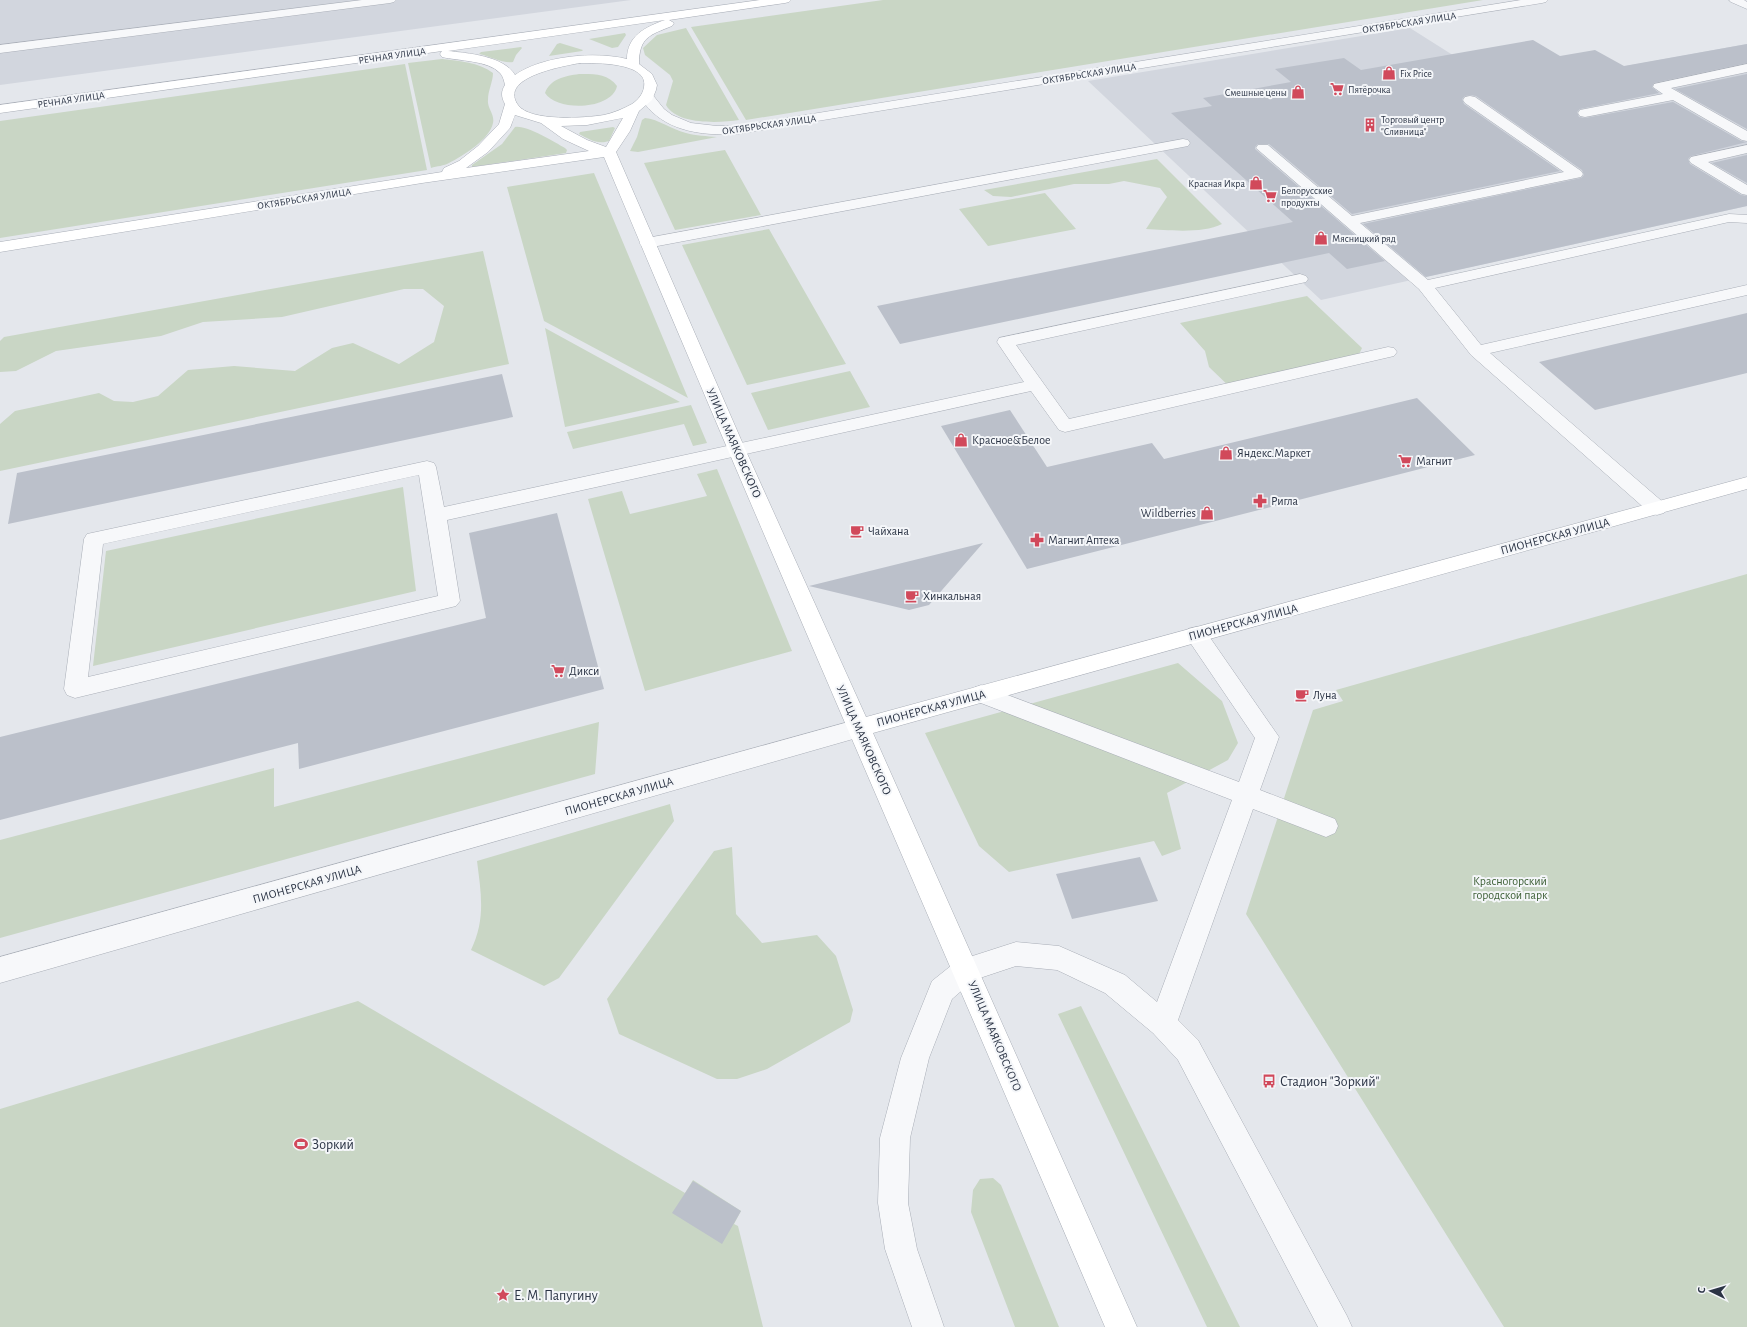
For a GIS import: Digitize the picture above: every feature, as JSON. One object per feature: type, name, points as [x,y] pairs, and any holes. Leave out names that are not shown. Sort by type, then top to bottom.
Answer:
[{"type":"street","points":[[0,49],[390,0]]},
{"type":"street","name":"РЕЧНАЯ УЛИЦА","points":[[0,109],[784,0]]},
{"type":"street","name":"ОКТЯБРЬСКАЯ УЛИЦА","points":[[647,97],[657,111],[672,120],[705,130],[737,130],[1542,0]]},
{"type":"street","points":[[1735,0],[1747,6]]},
{"type":"street","points":[[632,66],[634,45],[640,37],[688,14]]},
{"type":"street","points":[[525,74],[544,43],[556,32],[582,42]]},
{"type":"street","points":[[595,47],[618,62]]},
{"type":"street","points":[[403,54],[443,54],[467,57],[492,64],[507,72],[512,85]]},
{"type":"street","points":[[437,177],[464,164],[483,150],[505,125],[511,106],[508,96],[512,85],[525,74],[541,67],[559,62],[600,59],[632,66],[646,74],[652,85],[647,97],[633,108],[614,116],[592,121],[568,123],[546,121],[531,118],[511,106]]},
{"type":"street","points":[[1747,68],[1659,87],[1747,137]]},
{"type":"street","points":[[1585,113],[1675,96]]},
{"type":"street","points":[[1348,220],[1576,174],[1470,100]]},
{"type":"street","points":[[546,121],[564,134],[585,145],[609,152],[618,141],[633,108]]},
{"type":"street","points":[[647,243],[1183,143]]},
{"type":"street","points":[[1263,148],[1425,286],[1477,352],[1657,508]]},
{"type":"street","points":[[1747,149],[1696,160],[1747,191]]},
{"type":"street","name":"ОКТЯБРЬСКАЯ УЛИЦА","points":[[0,247],[437,177],[609,152]]},
{"type":"street","name":"УЛИЦА МАЯКОВСКОГО","points":[[609,152],[737,451],[966,970],[1121,1327]]},
{"type":"street","points":[[1425,286],[1729,218],[1747,219]]},
{"type":"street","points":[[1300,279],[1005,342],[1065,426],[1388,352]]},
{"type":"street","points":[[1477,352],[1747,290]]},
{"type":"street","points":[[436,516],[1035,386]]},
{"type":"street","points":[[428,467],[436,516],[449,601],[75,689],[94,539],[428,467]]},
{"type":"street","name":"ПИОНЕРСКАЯ УЛИЦА","points":[[0,970],[859,728],[1747,483]]},
{"type":"street","points":[[1163,1024],[1267,738],[1196,635]]},
{"type":"street","points":[[981,694],[1326,826]]},
{"type":"street","points":[[928,1327],[901,1249],[894,1203],[895,1138],[915,1058],[942,990],[966,970],[1016,954],[1059,958],[1115,984],[1163,1024],[1188,1050],[1336,1327]]},
{"type":"shaded area","points":[[0,0],[631,0],[0,85]]},
{"type":"shaded area","points":[[1410,28],[1505,88],[1747,44],[1747,206],[1321,300],[1088,81]]},
{"type":"green space","points":[[883,0],[1483,0],[746,120],[691,27]]},
{"type":"green space","points":[[686,28],[739,120],[710,122],[689,119],[671,112],[666,105],[673,81],[670,75],[645,55],[643,48],[657,35]]},
{"type":"green space","points":[[625,33],[626,35],[618,47],[612,48],[589,39]]},
{"type":"green space","points":[[560,43],[583,50],[549,56],[557,44]]},
{"type":"green space","points":[[522,48],[516,55],[513,62],[501,61],[479,54],[481,52]]},
{"type":"green space","points":[[442,59],[475,64],[493,73],[488,103],[493,117],[493,123],[487,135],[475,146],[447,164],[431,168],[408,63]]},
{"type":"green space","points":[[405,64],[427,170],[0,238],[0,121]]},
{"type":"green space","points":[[579,74],[604,76],[617,86],[613,94],[605,100],[584,106],[561,103],[551,99],[545,93],[550,84],[554,81],[563,77]]},
{"type":"green space","points":[[645,118],[655,120],[686,133],[717,137],[638,152],[630,151],[637,137],[642,120]]},
{"type":"green space","points":[[515,127],[520,127],[540,134],[565,148],[567,150],[566,153],[472,167],[472,165],[502,144]]},
{"type":"green space","points":[[613,127],[615,128],[609,141],[605,142],[593,141],[579,134],[580,132]]},
{"type":"green space","points":[[725,150],[761,215],[675,230],[644,163]]},
{"type":"green space","points":[[1157,159],[1222,224],[1195,230],[1146,229],[1167,197],[1160,188],[1124,181],[1109,184],[1074,184],[1011,197],[993,196],[984,190]]},
{"type":"green space","points":[[594,173],[688,398],[544,321],[507,187]]},
{"type":"green space","points":[[1045,193],[1076,229],[988,246],[959,209]]},
{"type":"green space","points":[[769,229],[846,364],[747,385],[682,245]]},
{"type":"green space","points":[[483,251],[509,364],[0,471],[0,424],[15,411],[99,393],[114,401],[133,402],[158,396],[188,370],[234,366],[295,371],[332,348],[353,343],[399,364],[434,342],[444,306],[423,289],[404,289],[282,317],[203,322],[161,336],[56,351],[16,371],[0,372],[0,341],[4,337]]},
{"type":"green space","points":[[1307,296],[1362,348],[1354,365],[1235,392],[1209,367],[1205,351],[1180,323]]},
{"type":"green space","points":[[545,328],[680,402],[565,427]]},
{"type":"green space","points":[[850,371],[870,407],[768,430],[751,393]]},
{"type":"green space","points":[[691,405],[707,443],[693,446],[684,424],[573,449],[567,432]]},
{"type":"green space","points":[[717,469],[792,651],[645,691],[588,499],[622,491],[630,514],[707,496],[697,474]]},
{"type":"green space","points":[[403,487],[416,591],[93,666],[106,551]]},
{"type":"green space","name":"Красногорский городской парк","points":[[1747,574],[1747,1327],[1504,1327],[1246,914],[1313,710],[1343,701],[1336,690]]},
{"type":"green space","points":[[1178,663],[1222,701],[1238,743],[1228,760],[1167,793],[1181,849],[1162,856],[1154,841],[1009,872],[979,846],[925,733]]},
{"type":"green space","points":[[599,722],[595,774],[0,938],[0,840],[274,768],[274,807]]},
{"type":"green space","points":[[670,804],[674,821],[559,978],[544,986],[471,950],[476,939],[481,917],[481,895],[477,861]]},
{"type":"green space","points":[[732,847],[736,914],[762,943],[817,935],[836,956],[853,1010],[850,1022],[767,1069],[737,1079],[717,1079],[619,1034],[607,999],[714,851]]},
{"type":"green space","name":"Зоркий","points":[[358,1001],[685,1193],[693,1180],[741,1211],[734,1224],[738,1226],[763,1327],[0,1327],[0,1109]]},
{"type":"green space","points":[[1081,1006],[1240,1327],[1207,1327],[1058,1014]]},
{"type":"green space","points":[[993,1178],[1001,1185],[1059,1327],[1015,1327],[971,1212],[973,1190],[980,1179]]},
{"type":"building","points":[[1533,40],[1560,56],[1595,50],[1624,66],[1747,44],[1747,63],[1654,83],[1652,87],[1659,93],[1580,109],[1577,112],[1579,117],[1585,118],[1673,102],[1741,141],[1747,142],[1691,156],[1688,159],[1690,164],[1741,195],[1747,196],[1747,206],[1426,277],[1363,224],[1581,178],[1584,175],[1582,170],[1476,96],[1470,95],[1465,96],[1462,99],[1464,104],[1560,171],[1352,214],[1269,144],[1258,144],[1255,147],[1255,149],[1385,261],[1347,269],[1329,253],[900,344],[877,306],[1293,222],[1171,113],[1212,106],[1203,98],[1291,82],[1275,69],[1344,58],[1361,70]]},
{"type":"building","points":[[1747,74],[1747,129],[1675,89]]},
{"type":"building","points":[[1747,155],[1747,183],[1712,163]]},
{"type":"building","points":[[1747,313],[1747,373],[1595,410],[1539,362]]},
{"type":"building","points":[[502,374],[513,417],[8,524],[17,473]]},
{"type":"building","points":[[1417,398],[1475,455],[1027,569],[941,426],[1010,410],[1047,467],[1152,443],[1164,459]]},
{"type":"building","points":[[557,513],[604,689],[299,769],[298,743],[0,820],[0,737],[486,618],[469,533]]},
{"type":"building","points":[[983,543],[929,605],[909,610],[809,586]]},
{"type":"building","points":[[1140,857],[1158,901],[1072,919],[1056,874]]},
{"type":"building","points":[[693,1181],[741,1211],[722,1244],[672,1213]]},
{"type":"place","name":"Fix Price","points":[[1389,73]]},
{"type":"place","name":"Пятёрочка","points":[[1337,89]]},
{"type":"place","name":"Смешные цены","points":[[1298,92]]},
{"type":"place","name":"Торговый центр \"Сливница\"","points":[[1370,125]]},
{"type":"place","name":"Красная Икра","points":[[1256,183]]},
{"type":"place","name":"Белорусские продукты","points":[[1270,196]]},
{"type":"place","name":"Мясницкий ряд","points":[[1321,238]]},
{"type":"place","name":"Красное&Белое","points":[[961,440]]},
{"type":"place","name":"Яндекс.Маркет","points":[[1226,453]]},
{"type":"place","name":"Магнит","points":[[1405,461]]},
{"type":"place","name":"Ригла","points":[[1260,501]]},
{"type":"place","name":"Wildberries","points":[[1207,513]]},
{"type":"place","name":"Чайхана","points":[[857,531]]},
{"type":"place","name":"Магнит Аптека","points":[[1037,540]]},
{"type":"place","name":"Хинкальная","points":[[912,596]]},
{"type":"place","name":"Дикси","points":[[558,671]]},
{"type":"place","name":"Луна","points":[[1302,695]]},
{"type":"place","name":"Стадион \"Зоркий\"","points":[[1269,1081]]},
{"type":"place","name":"Зоркий","points":[[301,1144]]},
{"type":"place","name":"Е. М. Папугину","points":[[503,1295]]}]
